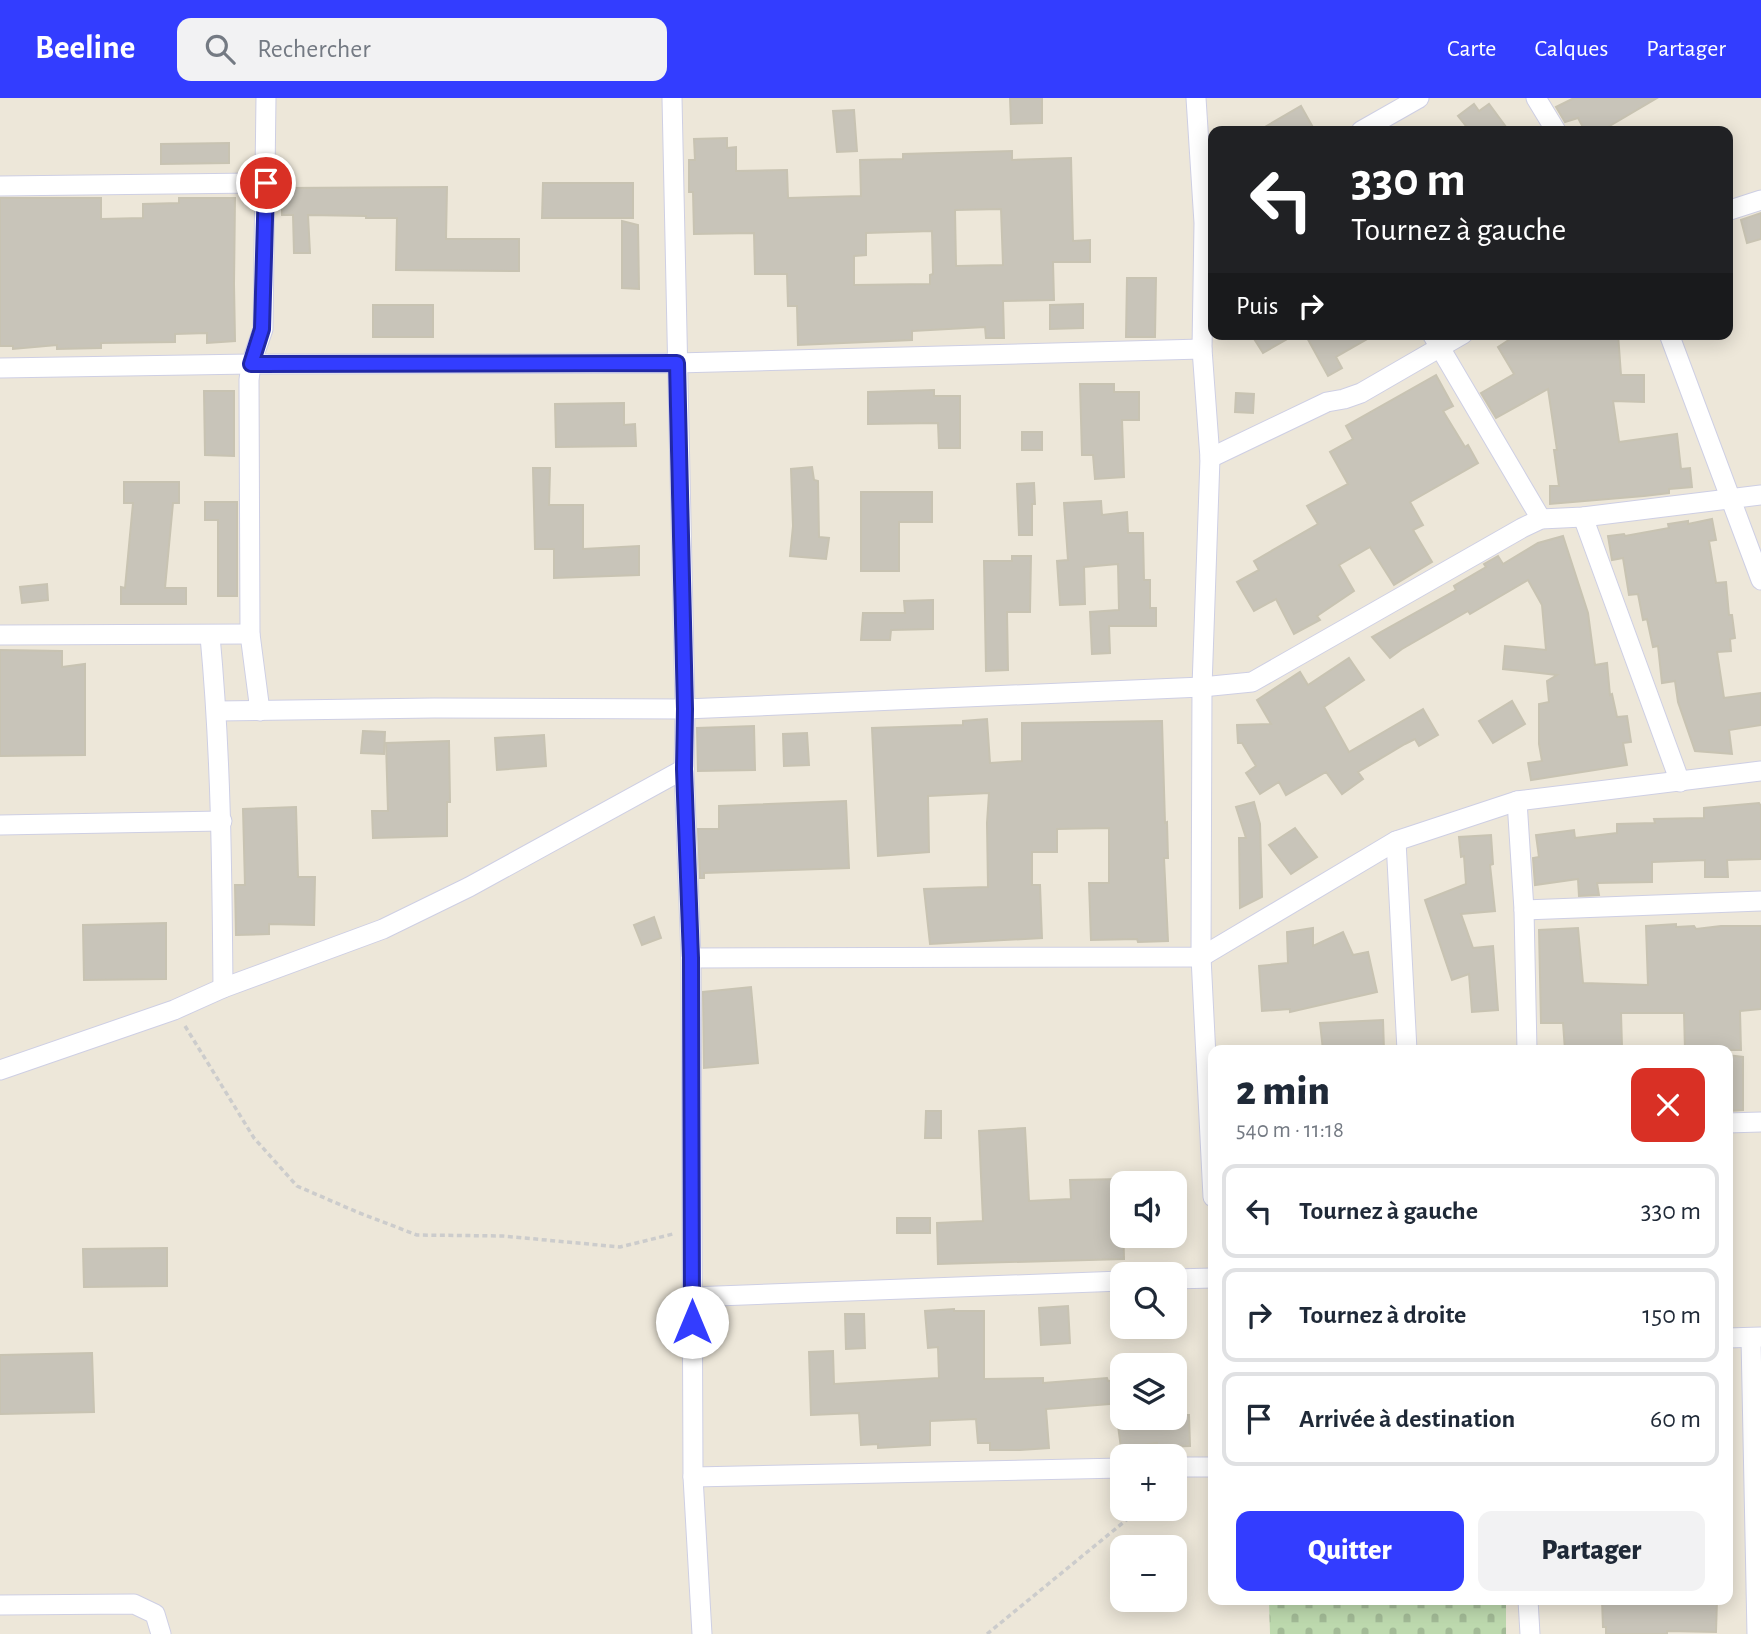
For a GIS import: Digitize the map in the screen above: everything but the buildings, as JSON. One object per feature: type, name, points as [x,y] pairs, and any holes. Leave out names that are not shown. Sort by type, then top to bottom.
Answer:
[{"type":"street","points":[[260,711],[250,634],[249,380],[262,329],[266,98]]},
{"type":"street","points":[[672,98],[684,769],[691,958],[693,1476],[702,1634]]},
{"type":"street","points":[[1196,98],[1208,220],[1202,349],[1210,458],[1202,687],[1201,957],[1208,1097]]},
{"type":"street","points":[[1370,126],[1419,98]]},
{"type":"street","points":[[1536,98],[1553,126]]},
{"type":"street","points":[[0,186],[266,183]]},
{"type":"street","points":[[1733,209],[1761,200]]},
{"type":"street","points":[[1671,340],[1761,580]]},
{"type":"street","points":[[1210,458],[1327,402],[1360,393],[1436,341],[1541,519]]},
{"type":"street","points":[[0,368],[251,364],[677,363],[1202,349]]},
{"type":"street","points":[[217,711],[685,709],[1202,687],[1252,682],[1541,519],[1583,517],[1761,495]]},
{"type":"street","points":[[1583,517],[1680,782]]},
{"type":"street","points":[[0,635],[250,634]]},
{"type":"street","points":[[209,636],[217,711],[222,821],[223,989]]},
{"type":"street","points":[[0,1070],[174,1010],[383,929],[469,887],[684,769]]},
{"type":"street","points":[[691,958],[1201,957],[1396,841],[1517,801],[1761,771]]},
{"type":"street","points":[[1517,801],[1524,910],[1527,1045]]},
{"type":"street","points":[[0,825],[222,821]]},
{"type":"street","points":[[1396,841],[1407,1045]]},
{"type":"street","points":[[1524,910],[1761,901]]},
{"type":"street","points":[[1733,1123],[1761,1122]]},
{"type":"street","points":[[1187,1279],[1208,1278]]},
{"type":"street","points":[[691,1297],[1110,1281]]},
{"type":"street","points":[[1733,1338],[1756,1337],[1757,1634]]},
{"type":"street","points":[[1187,1468],[1208,1467]]},
{"type":"street","points":[[693,1476],[1110,1468]]},
{"type":"street","points":[[0,1605],[134,1604],[155,1614],[161,1634]]},
{"type":"street","points":[[1528,1605],[1530,1634]]},
{"type":"path","points":[[174,1010],[254,1138],[297,1186],[357,1212],[416,1235],[503,1236],[620,1247],[691,1229]]},
{"type":"path","points":[[987,1634],[1126,1521]]},
{"type":"green space","points":[[1269,1605],[1506,1605],[1506,1634],[1270,1634]]},
{"type":"route","points":[[266,183],[262,329],[251,364],[677,363],[684,769],[691,958],[692,1322]]}]
